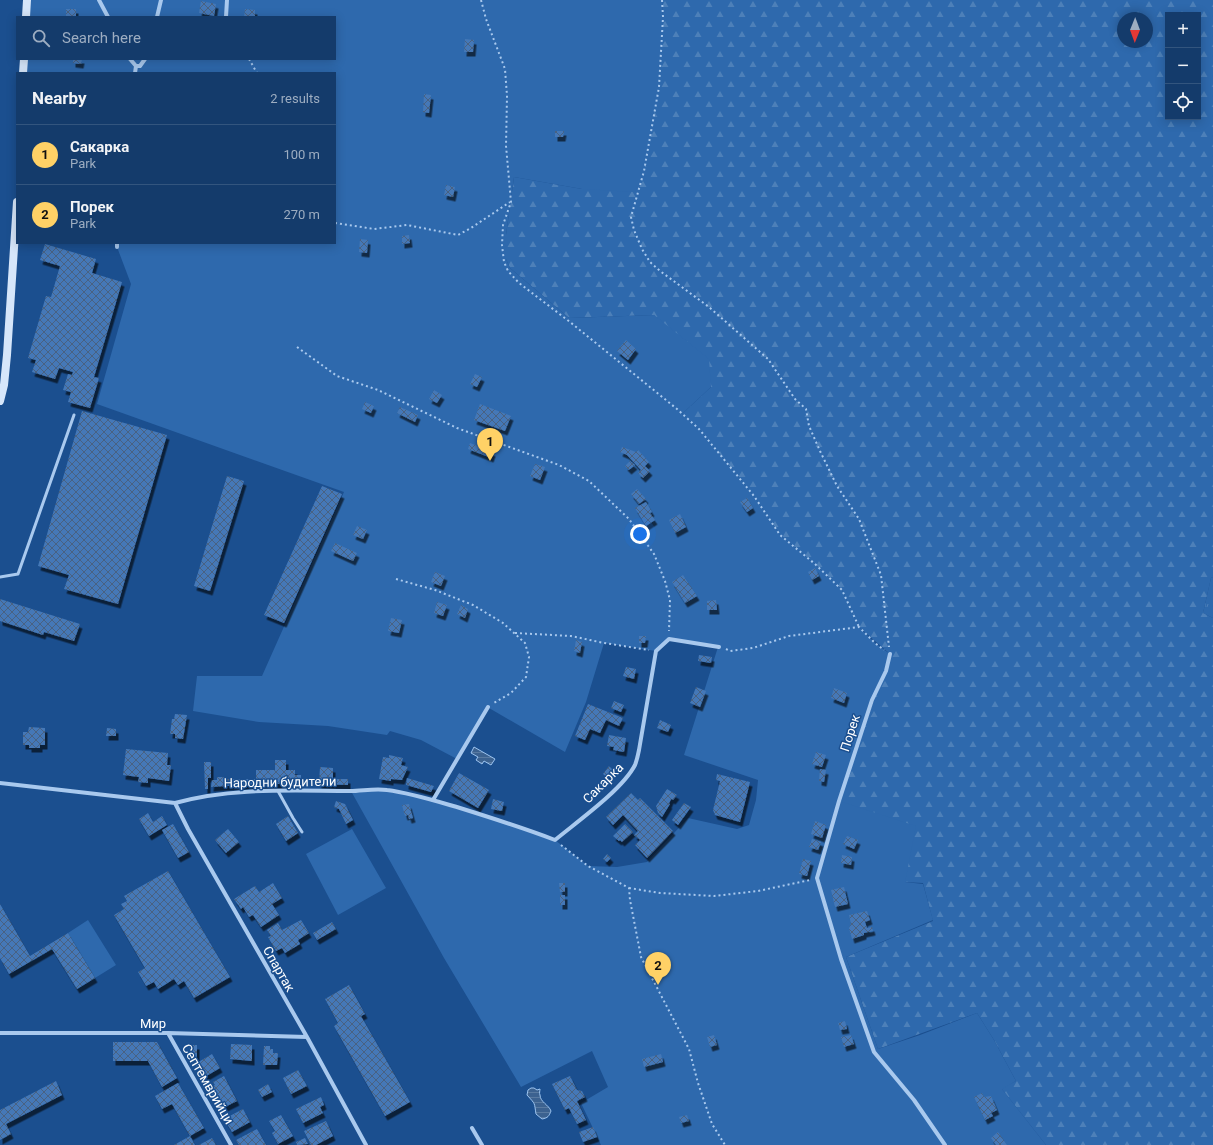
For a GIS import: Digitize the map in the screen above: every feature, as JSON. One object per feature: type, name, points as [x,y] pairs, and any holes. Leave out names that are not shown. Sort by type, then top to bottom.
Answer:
[{"type":"main road","points":[[26,16],[27,0]]},
{"type":"main road","points":[[24,60],[24,72]]},
{"type":"main road","points":[[0,401],[4,385],[4,354],[16,214]]},
{"type":"street","points":[[99,0],[107,16]]},
{"type":"street","points":[[157,16],[161,0]]},
{"type":"street","points":[[226,0],[226,16]]},
{"type":"street","points":[[131,60],[136,66],[135,72]]},
{"type":"street","points":[[136,66],[140,66],[145,60]]},
{"type":"street","points":[[656,651],[669,638],[718,647]]},
{"type":"street","name":"Сакарка","points":[[555,840],[608,796],[625,779],[635,764],[639,750],[656,651]]},
{"type":"street","name":"Порек","points":[[818,878],[839,801],[872,700],[886,671],[890,654]]},
{"type":"street","points":[[433,800],[488,707]]},
{"type":"street","name":"Народни будители","points":[[0,783],[175,803],[222,793],[386,789],[433,800],[512,824],[555,840]]},
{"type":"street","name":"Спартак","points":[[175,803],[188,829],[307,1037],[366,1145]]},
{"type":"street","points":[[818,878],[841,959],[874,1052],[914,1100],[945,1145]]},
{"type":"street","name":"Мир","points":[[0,1033],[168,1033],[307,1037]]},
{"type":"street","name":"Септемврийци","points":[[168,1033],[231,1145]]},
{"type":"street","points":[[472,1128],[482,1145]]},
{"type":"lane","points":[[0,577],[18,574],[74,415]]},
{"type":"lane","points":[[278,791],[302,832]]},
{"type":"path","points":[[481,0],[486,19],[504,69],[507,96],[506,146],[511,202],[503,225],[502,244],[504,262],[508,271],[519,283],[570,322],[699,429],[754,496],[780,535],[816,564],[842,590],[859,627],[875,644],[890,654]]},
{"type":"path","points":[[662,0],[663,17],[659,87],[644,171],[631,217],[634,230],[642,249],[650,262],[709,307],[768,359],[795,399],[806,409],[809,426],[820,452],[837,486],[859,519],[881,575],[890,654]]},
{"type":"path","points":[[250,60],[256,72]]},
{"type":"path","points":[[336,223],[374,229],[407,225],[458,235],[511,202]]},
{"type":"path","points":[[297,347],[337,376],[378,390],[456,428],[559,465],[589,482],[629,519],[654,554],[666,581],[670,600],[669,638]]},
{"type":"path","points":[[396,579],[435,590],[473,605],[503,623],[525,643],[529,657],[526,677],[511,693],[488,707]]},
{"type":"path","points":[[718,647],[730,651],[753,648],[790,636],[859,627]]},
{"type":"path","points":[[515,633],[572,636],[604,643],[656,651]]},
{"type":"path","points":[[555,840],[588,866],[629,888],[660,893],[714,896],[758,891],[818,878]]},
{"type":"path","points":[[629,888],[641,957],[689,1049],[698,1083],[712,1124],[725,1145]]},
{"type":"green space","points":[[27,0],[662,0],[663,17],[659,87],[644,171],[635,192],[582,189],[514,177],[506,235],[506,259],[510,268],[569,318],[654,315],[709,359],[711,387],[682,414],[699,429],[754,496],[780,535],[815,564],[842,590],[859,627],[875,643],[890,654],[886,671],[872,700],[839,801],[916,826],[905,882],[923,884],[933,920],[846,957],[878,1049],[977,1013],[994,1040],[1016,1081],[1002,1089],[1046,1145],[601,1145],[581,1103],[608,1087],[592,1051],[521,1087],[444,958],[351,791],[386,789],[433,800],[555,840],[588,866],[617,867],[647,862],[688,818],[737,829],[749,825],[756,800],[758,780],[684,755],[718,647],[669,639],[656,651],[604,643],[586,702],[565,752],[489,708],[457,759],[421,740],[390,731],[387,735],[328,726],[259,722],[193,711],[197,676],[262,676],[344,492],[97,404],[131,284],[117,244],[336,244],[336,72],[23,72],[24,60],[336,60],[336,16],[26,16]]},
{"type":"green space","points":[[662,0],[1213,0],[1213,577],[1211,578],[1203,613],[1213,618],[1213,1145],[1046,1145],[1001,1088],[1016,1081],[994,1040],[977,1013],[878,1049],[846,957],[933,921],[923,883],[905,882],[839,801],[890,654],[859,627],[842,590],[815,564],[780,535],[754,496],[699,429],[682,414],[711,387],[654,315],[569,318],[510,268],[506,259],[506,235],[514,177],[582,189],[663,17]]},
{"type":"green space","points":[[1213,577],[1213,618],[1203,613],[1211,578]]},
{"type":"green space","points":[[352,829],[386,888],[338,915],[306,854]]},
{"type":"green space","points":[[88,920],[116,965],[95,978],[68,933]]},
{"type":"shaded area","points":[[474,747],[495,759],[491,765],[484,761],[482,764],[476,760],[478,757],[471,753]]},
{"type":"shaded area","points":[[531,1088],[537,1090],[540,1089],[541,1100],[551,1111],[546,1118],[542,1119],[536,1114],[534,1104],[527,1095],[528,1090]]},
{"type":"building","points":[[201,1],[216,4],[214,16],[199,13]]},
{"type":"building","points":[[66,9],[76,9],[76,16],[66,16]]},
{"type":"building","points":[[245,9],[255,10],[255,16],[244,16]]},
{"type":"building","points":[[465,39],[474,40],[473,52],[464,52]]},
{"type":"building","points":[[73,60],[82,60],[81,64],[73,63]]},
{"type":"building","points":[[424,94],[431,95],[429,113],[423,112]]},
{"type":"building","points":[[555,131],[564,131],[563,137],[555,137]]},
{"type":"building","points":[[446,185],[455,187],[453,197],[444,195]]},
{"type":"building","points":[[409,235],[410,243],[402,244],[402,236]]},
{"type":"building","points":[[360,239],[368,240],[367,253],[359,252]]},
{"type":"building","points":[[45,244],[96,259],[92,273],[122,282],[94,377],[99,378],[90,408],[68,402],[71,392],[63,390],[68,374],[72,375],[73,372],[59,368],[55,379],[32,372],[36,360],[28,358],[46,296],[51,297],[60,266],[40,260]]},
{"type":"building","points":[[626,340],[636,349],[628,360],[617,351]]},
{"type":"building","points":[[475,374],[482,377],[477,387],[470,384]]},
{"type":"building","points":[[434,390],[442,395],[437,403],[429,399]]},
{"type":"building","points":[[365,402],[374,406],[371,413],[362,409]]},
{"type":"building","points":[[480,404],[511,416],[505,431],[474,420]]},
{"type":"building","points":[[400,407],[418,415],[415,422],[397,413]]},
{"type":"building","points":[[82,411],[167,435],[118,604],[64,589],[69,575],[38,566]]},
{"type":"building","points":[[470,443],[493,452],[491,458],[468,449]]},
{"type":"building","points":[[622,447],[636,452],[638,450],[649,462],[645,466],[650,471],[643,478],[638,473],[641,470],[627,455],[620,452]]},
{"type":"building","points":[[630,461],[635,465],[629,470],[625,466]]},
{"type":"building","points":[[535,464],[545,467],[540,480],[530,476]]},
{"type":"building","points":[[227,476],[244,481],[210,591],[194,586]]},
{"type":"building","points":[[322,486],[342,494],[284,623],[264,615]]},
{"type":"building","points":[[637,489],[646,499],[639,504],[631,494]]},
{"type":"building","points":[[747,498],[753,508],[747,512],[740,502]]},
{"type":"building","points":[[646,502],[652,512],[650,513],[655,520],[646,526],[635,508]]},
{"type":"building","points":[[680,514],[686,527],[675,533],[669,520]]},
{"type":"building","points":[[357,526],[367,530],[363,539],[353,535]]},
{"type":"building","points":[[335,543],[357,553],[353,561],[331,551]]},
{"type":"building","points":[[815,568],[819,576],[812,580],[808,572]]},
{"type":"building","points":[[435,572],[445,576],[441,586],[431,582]]},
{"type":"building","points":[[683,575],[697,596],[685,603],[672,582]]},
{"type":"building","points":[[0,599],[80,624],[74,641],[44,632],[43,635],[0,621]]},
{"type":"building","points":[[716,600],[717,610],[707,610],[707,601]]},
{"type":"building","points":[[437,602],[447,605],[443,616],[434,613]]},
{"type":"building","points":[[461,605],[468,609],[465,618],[457,614]]},
{"type":"building","points":[[391,618],[402,620],[399,633],[388,631]]},
{"type":"building","points":[[639,636],[646,636],[645,643],[639,643]]},
{"type":"building","points":[[576,640],[582,642],[580,653],[574,651]]},
{"type":"building","points":[[699,655],[712,657],[711,663],[698,661]]},
{"type":"building","points":[[626,667],[636,669],[634,679],[623,676]]},
{"type":"building","points":[[696,687],[706,691],[700,707],[690,703]]},
{"type":"building","points":[[834,688],[847,693],[844,703],[831,698]]},
{"type":"building","points":[[614,701],[624,705],[621,712],[611,708]]},
{"type":"building","points":[[588,704],[623,718],[619,726],[606,720],[600,733],[590,729],[585,740],[575,736]]},
{"type":"building","points":[[175,714],[187,715],[183,739],[175,738],[175,734],[170,734],[172,719],[174,719]]},
{"type":"building","points":[[660,720],[671,725],[668,732],[657,728]]},
{"type":"building","points":[[29,727],[45,728],[45,745],[40,745],[40,748],[29,748],[29,745],[23,745],[23,732],[28,732]]},
{"type":"building","points":[[107,728],[116,729],[116,736],[106,736]]},
{"type":"building","points":[[609,735],[626,738],[624,752],[613,750],[614,747],[607,746]]},
{"type":"building","points":[[126,749],[168,753],[167,765],[171,765],[169,781],[148,778],[148,783],[138,782],[139,777],[123,775]]},
{"type":"building","points":[[816,752],[826,755],[822,767],[812,764]]},
{"type":"building","points":[[389,755],[403,758],[401,765],[408,767],[402,780],[391,779],[391,781],[379,779],[383,757],[389,758]]},
{"type":"building","points":[[275,760],[286,760],[286,770],[295,770],[295,775],[301,775],[301,784],[256,784],[211,787],[212,780],[217,780],[217,777],[224,777],[224,779],[256,779],[256,770],[275,770]]},
{"type":"building","points":[[204,762],[211,762],[211,778],[208,778],[208,789],[205,789]]},
{"type":"building","points":[[609,766],[614,771],[608,778],[603,774]]},
{"type":"building","points":[[320,767],[333,768],[333,779],[348,779],[348,785],[319,784]]},
{"type":"building","points":[[820,769],[826,770],[824,782],[819,781]]},
{"type":"building","points":[[459,773],[489,790],[478,808],[449,791]]},
{"type":"building","points":[[717,774],[750,782],[740,822],[715,815],[713,810],[720,781],[716,780]]},
{"type":"building","points":[[407,778],[434,786],[431,792],[406,785]]},
{"type":"building","points":[[667,789],[677,795],[673,800],[671,799],[670,804],[662,817],[658,813],[656,806]]},
{"type":"building","points":[[631,793],[638,800],[640,798],[673,831],[647,858],[635,845],[640,840],[634,835],[638,831],[623,815],[613,825],[606,817]]},
{"type":"building","points":[[493,799],[504,802],[502,811],[491,809]]},
{"type":"building","points":[[336,801],[345,804],[353,820],[346,824],[339,809],[334,807]]},
{"type":"building","points":[[684,803],[691,807],[678,825],[672,820]]},
{"type":"building","points":[[409,804],[413,818],[409,819],[408,815],[405,816],[402,805]]},
{"type":"building","points":[[148,813],[153,822],[162,816],[167,825],[149,836],[139,819]]},
{"type":"building","points":[[288,816],[298,833],[286,841],[276,824]]},
{"type":"building","points":[[815,821],[826,825],[822,838],[811,834]]},
{"type":"building","points":[[173,824],[189,852],[178,858],[162,830]]},
{"type":"building","points":[[625,824],[633,832],[622,842],[613,836]]},
{"type":"building","points":[[228,829],[239,842],[226,853],[215,840]]},
{"type":"building","points":[[847,836],[858,840],[854,849],[843,844]]},
{"type":"building","points":[[812,839],[821,842],[818,850],[809,847]]},
{"type":"building","points":[[607,854],[611,858],[607,862],[603,859]]},
{"type":"building","points":[[842,855],[852,857],[851,865],[841,863]]},
{"type":"building","points":[[803,859],[811,861],[807,876],[799,874]]},
{"type":"building","points":[[168,871],[230,977],[194,998],[184,981],[178,985],[174,979],[158,989],[154,982],[146,986],[138,972],[145,968],[114,915],[124,909],[121,904],[127,901],[124,896]]},
{"type":"building","points":[[273,883],[282,898],[272,904],[279,915],[261,927],[253,915],[249,917],[243,907],[241,909],[234,899],[255,886],[259,892]]},
{"type":"building","points":[[559,883],[565,883],[565,892],[560,892]]},
{"type":"building","points":[[844,887],[848,904],[835,907],[831,890]]},
{"type":"building","points":[[560,895],[565,895],[565,905],[560,905]]},
{"type":"building","points":[[0,904],[30,956],[68,933],[95,978],[77,989],[52,949],[9,974],[0,958]]},
{"type":"building","points":[[867,911],[870,920],[865,922],[867,928],[872,927],[873,931],[864,933],[864,935],[852,939],[849,928],[851,924],[849,915]]},
{"type":"building","points":[[301,920],[309,933],[298,940],[300,944],[285,953],[282,948],[276,951],[268,937],[271,936],[267,930],[278,923],[282,930]]},
{"type":"building","points":[[332,922],[336,929],[317,940],[313,933]]},
{"type":"building","points":[[349,985],[365,1014],[361,1016],[410,1102],[385,1116],[334,1026],[338,1023],[325,999]]},
{"type":"building","points":[[845,1021],[847,1029],[840,1030],[838,1023]]},
{"type":"building","points":[[714,1035],[717,1045],[710,1047],[707,1037]]},
{"type":"building","points":[[851,1035],[854,1044],[844,1047],[841,1037]]},
{"type":"building","points":[[113,1042],[157,1042],[177,1078],[162,1087],[148,1061],[113,1061]]},
{"type":"building","points":[[231,1044],[252,1045],[252,1061],[230,1059]]},
{"type":"building","points":[[190,1045],[197,1045],[197,1057],[189,1057]]},
{"type":"building","points":[[264,1046],[270,1046],[270,1049],[273,1049],[273,1053],[278,1053],[277,1065],[263,1065]]},
{"type":"building","points":[[212,1054],[220,1068],[203,1078],[195,1064]]},
{"type":"building","points":[[661,1054],[663,1062],[644,1067],[642,1059]]},
{"type":"building","points":[[298,1070],[307,1086],[291,1094],[283,1078]]},
{"type":"building","points":[[224,1076],[237,1101],[225,1107],[223,1104],[217,1107],[207,1089],[215,1085],[213,1082]]},
{"type":"building","points":[[570,1076],[577,1090],[582,1091],[585,1097],[577,1101],[586,1120],[577,1124],[569,1108],[565,1110],[552,1084]]},
{"type":"building","points":[[56,1081],[62,1095],[6,1124],[11,1134],[0,1140],[0,1110]]},
{"type":"building","points":[[178,1083],[204,1128],[190,1136],[172,1104],[162,1109],[155,1096]]},
{"type":"building","points":[[268,1084],[272,1092],[262,1097],[258,1090]]},
{"type":"building","points":[[982,1093],[984,1097],[991,1096],[997,1110],[991,1113],[993,1116],[985,1120],[974,1097]]},
{"type":"building","points":[[321,1097],[324,1105],[320,1107],[323,1113],[303,1123],[296,1109]]},
{"type":"building","points":[[243,1109],[250,1122],[232,1132],[224,1119]]},
{"type":"building","points":[[281,1115],[293,1136],[278,1144],[272,1133],[275,1131],[269,1121]]},
{"type":"building","points":[[687,1115],[689,1121],[681,1123],[679,1117]]},
{"type":"building","points":[[326,1121],[333,1136],[316,1145],[311,1145],[304,1131]]},
{"type":"building","points":[[593,1127],[597,1137],[583,1142],[579,1132]]},
{"type":"building","points":[[257,1129],[266,1145],[239,1145],[236,1140]]},
{"type":"building","points":[[998,1132],[1007,1145],[996,1145],[991,1138]]},
{"type":"building","points":[[190,1136],[195,1145],[174,1145]]},
{"type":"building","points":[[212,1138],[216,1145],[199,1145]]},
{"type":"building","points":[[305,1138],[308,1144],[297,1145],[296,1142]]},
{"type":"place","name":"Сакарка","points":[[490,461]]},
{"type":"place","name":"Порек","points":[[658,985]]}]
